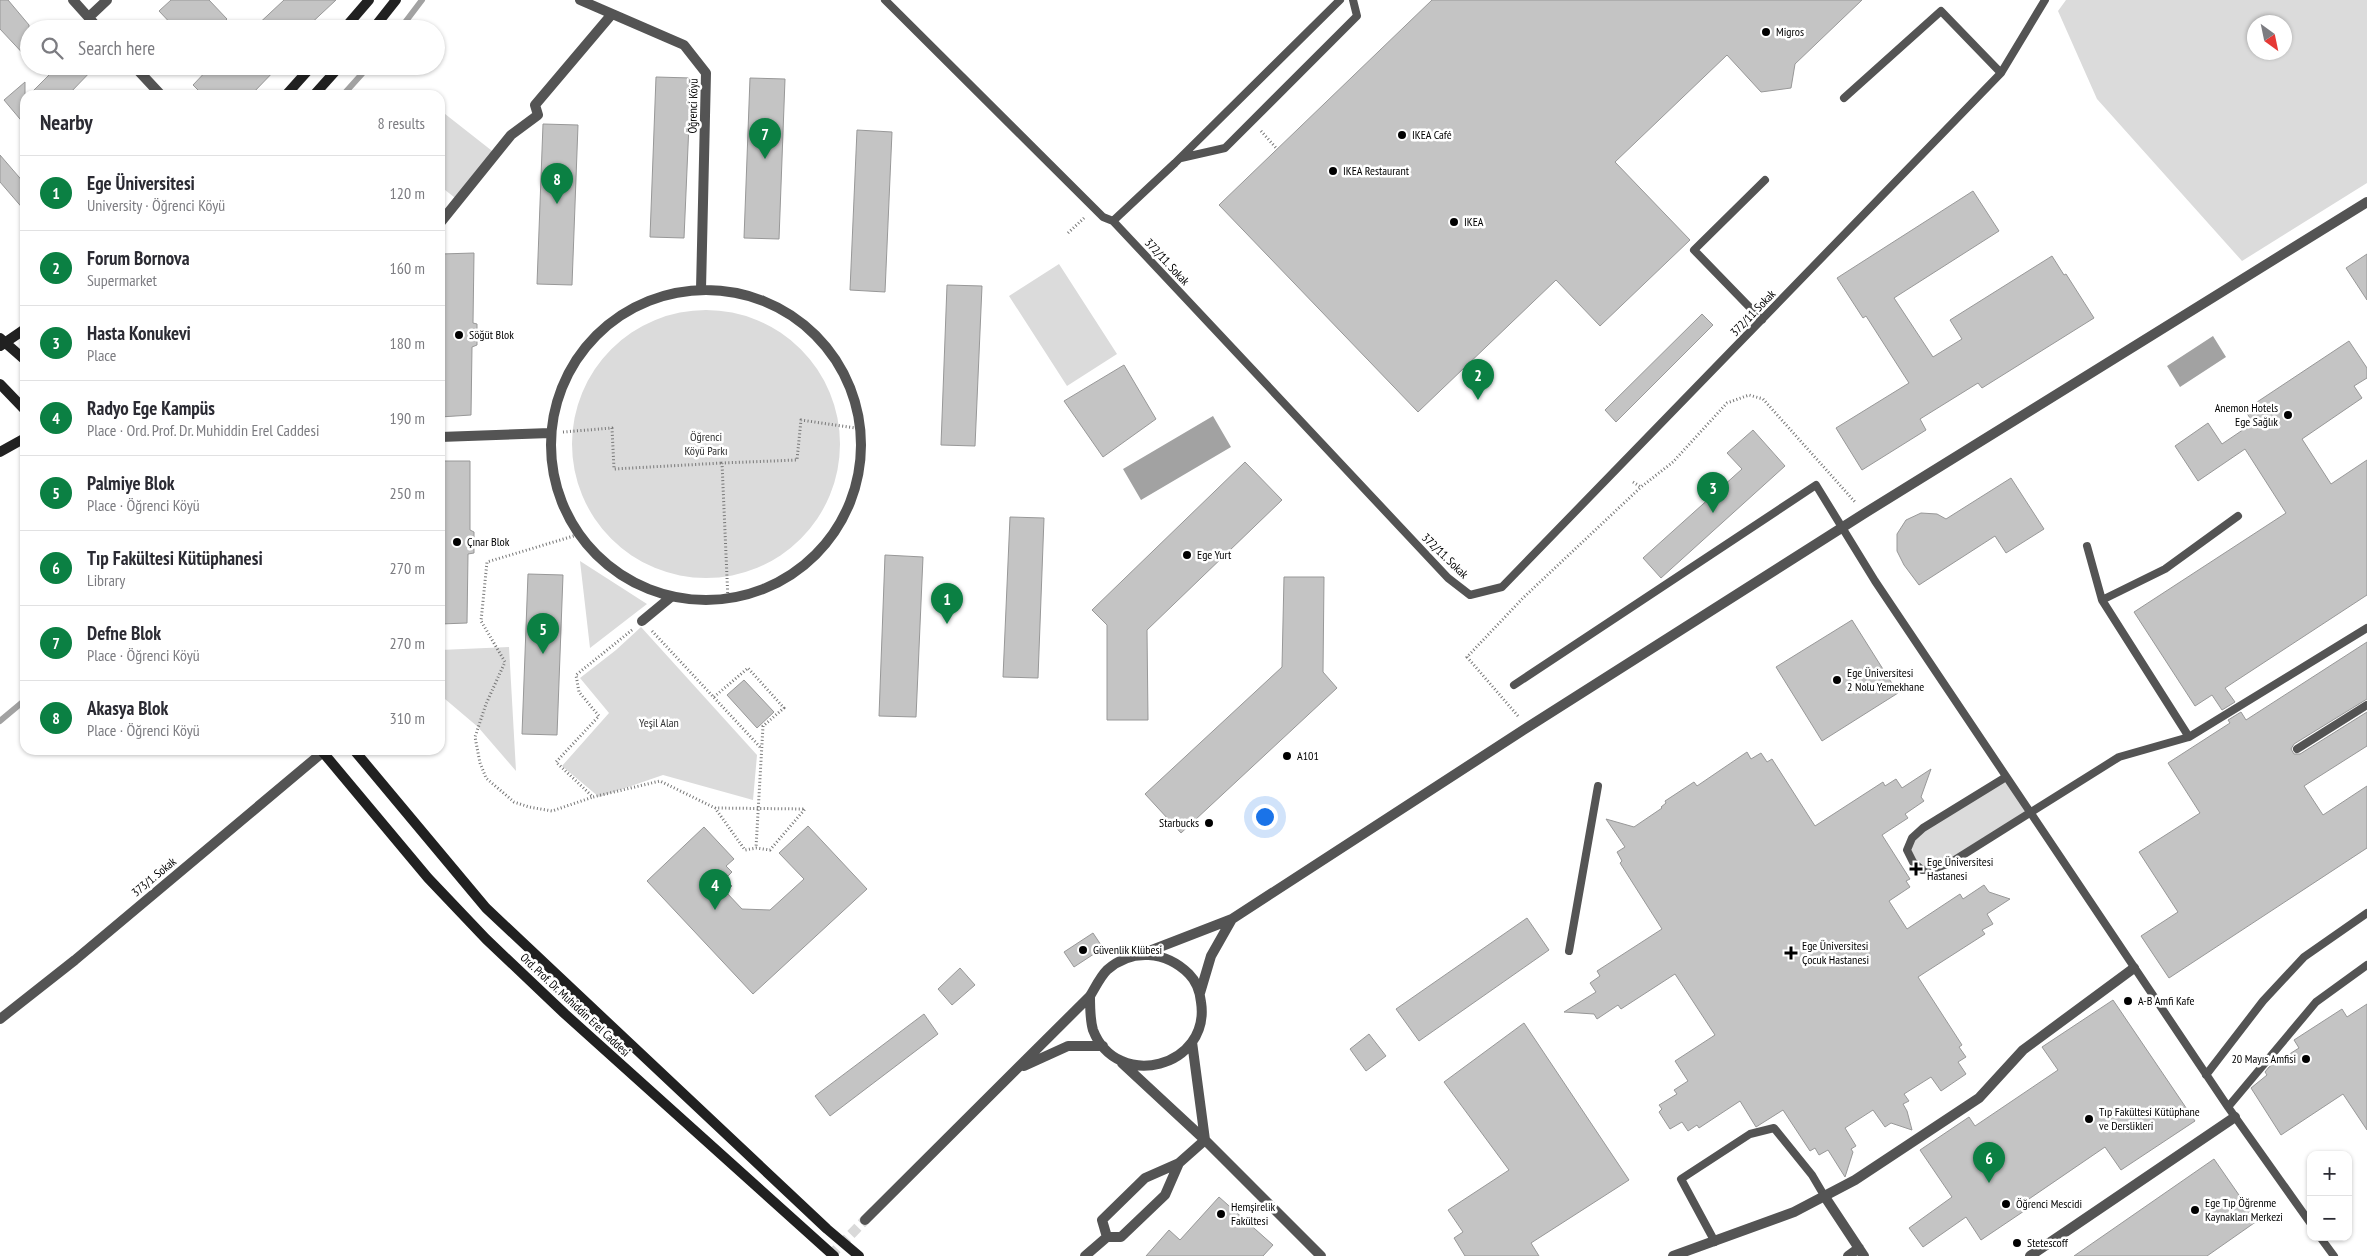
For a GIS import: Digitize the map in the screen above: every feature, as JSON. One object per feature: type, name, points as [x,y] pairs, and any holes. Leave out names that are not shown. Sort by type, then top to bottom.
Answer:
[{"type":"main road","points":[[352,20],[369,0]]},
{"type":"main road","points":[[380,20],[396,0]]},
{"type":"main road","points":[[290,90],[304,75]]},
{"type":"main road","points":[[318,90],[332,75]]},
{"type":"main road","points":[[20,334],[2,342],[20,356]]},
{"type":"main road","points":[[0,384],[20,405]]},
{"type":"main road","points":[[0,452],[20,441]]},
{"type":"main road","name":"Ord. Prof. Dr. Muhiddin Erel Caddesi","points":[[325,755],[428,878],[486,939],[565,1014],[834,1256]]},
{"type":"main road","name":"Ord. Prof. Dr. Muhiddin Erel Caddesi","points":[[358,755],[486,908],[827,1229],[859,1256]]},
{"type":"street","points":[[74,0],[91,20]]},
{"type":"street","points":[[88,17],[107,0]]},
{"type":"street","name":"Öğrenci Köyü","points":[[580,0],[684,45],[706,73],[701,289]]},
{"type":"street","points":[[445,217],[511,135],[538,115],[534,105],[612,14]]},
{"type":"street","points":[[142,75],[156,90]]},
{"type":"street","points":[[865,1220],[1090,996],[1105,972],[1120,960],[1139,955],[1232,918],[1528,726],[1865,513],[2367,202]]},
{"type":"street","points":[[701,289],[740,293],[749,296],[777,306],[809,327],[835,356],[840,365],[853,391],[862,429],[859,476],[842,521],[813,559],[774,586],[728,600],[700,601],[671,597],[635,584],[603,563],[577,534],[561,503],[551,469],[550,433],[560,389],[583,349],[616,318],[656,298],[701,289]]},
{"type":"street","points":[[445,437],[550,433]]},
{"type":"street","points":[[642,621],[671,597]]},
{"type":"street","name":"373/1. Sokak","points":[[0,1019],[74,960],[317,755]]},
{"type":"street","points":[[1200,993],[1212,956],[1232,918]]},
{"type":"street","points":[[1117,1059],[1136,1066],[1155,1066],[1175,1058],[1192,1042],[1200,1028],[1202,1009],[1200,993],[1191,976],[1176,962],[1158,955],[1139,955]]},
{"type":"street","points":[[1673,1256],[1794,1212],[1856,1180],[1979,1098],[2023,1050],[2134,968]]},
{"type":"street","points":[[1090,996],[1093,1029],[1103,1046],[1205,1140],[1321,1256]]},
{"type":"street","points":[[1192,1042],[1205,1140]]},
{"type":"street","points":[[1019,1068],[1068,1046],[1103,1046]]},
{"type":"street","points":[[2030,1256],[2235,1118]]},
{"type":"street","points":[[1107,1237],[1102,1220],[1145,1178],[1179,1163],[1205,1140]]},
{"type":"street","points":[[1085,1256],[1107,1237],[1121,1236],[1165,1195],[1179,1163]]},
{"type":"street","points":[[1825,1197],[1862,1252],[1848,1256]]},
{"type":"lane","name":"372/11. Sokak","points":[[885,0],[1103,217],[1113,221],[1448,578],[1470,595],[1502,588],[1762,320],[2001,73],[2046,0]]},
{"type":"lane","points":[[1113,221],[1340,0]]},
{"type":"lane","points":[[1179,158],[1225,148],[1357,16],[1353,0]]},
{"type":"lane","points":[[1844,98],[1941,10],[2001,73]]},
{"type":"lane","points":[[1762,320],[1694,250],[1764,180]]},
{"type":"lane","points":[[1514,685],[1816,485],[1874,582],[2235,1118],[2307,1218]]},
{"type":"lane","points":[[2102,600],[2165,569],[2238,516]]},
{"type":"lane","points":[[2087,546],[2102,600],[2189,737]]},
{"type":"lane","points":[[2006,777],[1912,838],[1907,850],[1913,862],[1922,870],[1933,869],[1950,863],[2119,757],[2189,737],[2367,628]]},
{"type":"lane","points":[[2297,749],[2367,705]]},
{"type":"lane","points":[[1569,951],[1598,786]]},
{"type":"lane","points":[[2206,1075],[2263,1001],[2304,957],[2367,914]]},
{"type":"lane","points":[[2228,1107],[2316,1002],[2367,965]]},
{"type":"lane","points":[[1715,1242],[1681,1180],[1750,1134],[1774,1128],[1812,1175],[1825,1197]]},
{"type":"lane","points":[[2323,1241],[2334,1256]]},
{"type":"path","points":[[1258,129],[1277,149]]},
{"type":"path","points":[[1068,233],[1094,208]]},
{"type":"path","points":[[1528,726],[1467,658],[1523,598],[1641,488],[1673,462],[1727,403],[1749,395],[1763,399],[1810,449],[1865,513]]},
{"type":"path","points":[[550,433],[612,428],[614,469],[797,460],[801,420],[862,429]]},
{"type":"path","points":[[722,464],[728,600]]},
{"type":"path","points":[[1633,482],[1641,488]]},
{"type":"path","points":[[577,534],[487,562],[481,621],[505,662],[486,704],[475,737],[480,763],[486,778],[514,802],[552,811],[593,797],[660,781],[715,808],[805,809],[770,850],[756,848],[745,850],[715,808]]},
{"type":"path","points":[[593,797],[556,762],[599,716],[579,692],[576,675],[642,621],[761,748]]},
{"type":"path","points":[[714,698],[748,668],[784,708],[763,726],[756,848]]},
{"type":"green space","points":[[2066,0],[2367,0],[2367,183],[2242,261],[2097,99],[2058,11]]},
{"type":"green space","points":[[445,114],[496,154],[459,201],[445,190]]},
{"type":"green space","points":[[1059,264],[1117,354],[1067,386],[1009,296]]},
{"type":"green space","name":"Öğrenci Köyü Parkı","points":[[706,310],[745,316],[769,326],[791,341],[809,359],[824,381],[834,405],[840,444],[834,483],[824,507],[809,529],[791,547],[769,562],[745,572],[706,578],[667,572],[643,562],[621,547],[603,529],[588,507],[578,483],[572,444],[578,405],[588,381],[603,359],[621,341],[643,326],[667,316]]},
{"type":"green space","points":[[580,561],[647,604],[590,648]]},
{"type":"green space","name":"Yeşil Alan","points":[[641,627],[757,755],[753,800],[663,775],[599,797],[562,766],[609,713],[580,678],[616,650]]},
{"type":"green space","points":[[509,647],[516,771],[478,727],[445,699],[445,650]]},
{"type":"green space","points":[[2006,777],[2030,812],[1950,863],[1922,870],[1907,850],[1912,838]]},
{"type":"shaded area","points":[[2213,336],[2226,357],[2180,387],[2167,366]]},
{"type":"shaded area","points":[[1213,416],[1231,447],[1141,500],[1123,469]]},
{"type":"building","points":[[0,0],[8,0],[25,20],[20,20],[20,50],[0,29]]},
{"type":"building","points":[[171,0],[209,0],[227,19],[168,20],[159,11]]},
{"type":"building","points":[[284,0],[336,0],[315,20],[263,20]]},
{"type":"building","name":"IKEA","points":[[1432,0],[1862,0],[1795,64],[1791,88],[1761,92],[1727,55],[1615,162],[1690,240],[1600,326],[1556,280],[1418,412],[1219,205]]},
{"type":"building","points":[[49,75],[87,75],[73,90],[34,90]]},
{"type":"building","points":[[202,75],[270,75],[256,90],[198,90],[193,85]]},
{"type":"building","points":[[656,77],[691,78],[684,238],[650,237]]},
{"type":"building","points":[[750,78],[785,79],[779,239],[744,238]]},
{"type":"building","points":[[25,82],[25,90],[20,90],[20,119],[4,100]]},
{"type":"building","points":[[543,124],[578,125],[572,285],[537,284]]},
{"type":"building","points":[[857,130],[892,132],[885,292],[850,290]]},
{"type":"building","points":[[0,155],[20,178],[20,205],[0,182]]},
{"type":"building","points":[[1973,191],[1999,231],[1894,298],[1933,357],[1962,339],[1950,320],[2052,256],[2094,318],[1982,388],[1978,383],[1920,419],[1926,430],[1862,470],[1836,428],[1909,383],[1866,316],[1863,318],[1837,278]]},
{"type":"building","name":"Söğüt Blok","points":[[474,253],[473,323],[477,324],[477,345],[472,347],[471,415],[445,417],[445,254]]},
{"type":"building","points":[[2367,254],[2367,300],[2346,268]]},
{"type":"building","points":[[947,285],[982,286],[975,446],[941,445]]},
{"type":"building","points":[[1702,314],[1713,325],[1616,422],[1605,410]]},
{"type":"building","points":[[2349,341],[2367,368],[2367,378],[2354,386],[2362,398],[2302,439],[2331,484],[2367,460],[2367,595],[2225,688],[2235,702],[2222,710],[2212,695],[2195,706],[2134,612],[2286,513],[2245,449],[2198,481],[2175,446],[2208,423],[2222,444],[2253,423],[2245,410]]},
{"type":"building","points":[[1124,365],[1156,419],[1103,457],[1064,401]]},
{"type":"building","points":[[1753,430],[1785,466],[1661,578],[1643,558],[1742,469],[1727,453]]},
{"type":"building","name":"Çınar Blok","points":[[445,461],[470,461],[470,530],[474,532],[474,553],[468,554],[467,623],[445,624]]},
{"type":"building","name":"Ege Yurt","points":[[1245,462],[1282,500],[1147,630],[1148,720],[1107,720],[1107,625],[1092,610]]},
{"type":"building","points":[[2011,478],[2044,529],[2006,553],[1995,536],[1919,585],[1904,565],[1897,551],[1897,534],[1906,520],[1921,513],[1937,514],[1946,519]]},
{"type":"building","points":[[1010,517],[1044,518],[1038,678],[1003,677]]},
{"type":"building","points":[[885,555],[923,557],[916,717],[879,716]]},
{"type":"building","points":[[528,574],[563,575],[557,735],[522,734]]},
{"type":"building","points":[[1284,577],[1324,577],[1323,672],[1337,688],[1181,833],[1145,794],[1282,667]]},
{"type":"building","name":"Ege Üniversitesi 2 Nolu Yemekhane","points":[[1852,620],[1898,693],[1822,741],[1776,667]]},
{"type":"building","points":[[2367,642],[2367,699],[2294,744],[2291,749],[2294,754],[2300,754],[2367,712],[2367,746],[2304,786],[2323,815],[2367,786],[2367,848],[2169,978],[2141,936],[2178,912],[2139,852],[2200,813],[2168,763],[2230,723],[2228,720],[2241,712],[2246,720]]},
{"type":"building","points":[[744,680],[774,712],[757,728],[727,695]]},
{"type":"building","name":"Ege Üniversitesi Çocuk Hastanesi","points":[[1747,752],[1751,759],[1761,753],[1767,762],[1772,759],[1815,826],[1883,782],[1885,786],[1896,779],[1902,788],[1931,769],[1921,797],[1924,801],[1905,814],[1908,818],[1882,835],[1910,879],[1906,881],[1910,887],[1889,901],[1907,929],[1960,894],[1963,899],[1984,885],[1989,892],[2010,899],[1987,914],[1993,924],[1982,930],[1985,934],[1918,977],[1962,1045],[1959,1047],[1966,1057],[1958,1062],[1966,1074],[1941,1091],[1931,1077],[1904,1094],[1909,1101],[1903,1104],[1912,1130],[1891,1123],[1885,1127],[1873,1110],[1845,1128],[1856,1146],[1851,1149],[1853,1152],[1845,1177],[1828,1150],[1819,1155],[1815,1148],[1810,1151],[1783,1110],[1756,1127],[1740,1101],[1699,1128],[1697,1125],[1688,1131],[1682,1122],[1670,1129],[1659,1112],[1662,1109],[1659,1105],[1677,1094],[1674,1090],[1688,1081],[1675,1061],[1715,1035],[1675,974],[1621,1009],[1618,1005],[1597,1019],[1594,1014],[1564,1012],[1596,992],[1590,983],[1600,976],[1597,971],[1662,929],[1620,863],[1622,861],[1617,852],[1625,847],[1606,819],[1634,827],[1662,808],[1666,803],[1665,801],[1694,782],[1697,786]]},
{"type":"building","points":[[808,826],[867,889],[753,994],[647,881],[704,827],[734,859],[726,866],[732,872],[725,879],[732,886],[726,892],[742,909],[770,910],[804,879],[779,853]]},
{"type":"building","points":[[1527,918],[1549,950],[1419,1041],[1396,1009]]},
{"type":"building","name":"Güvenlik Klübesi","points":[[1093,933],[1103,948],[1074,967],[1064,952]]},
{"type":"building","points":[[960,968],[975,985],[952,1005],[938,989]]},
{"type":"building","name":"Tıp Fakültesi Kütüphane ve Derslikleri","points":[[2113,1000],[2195,1121],[2121,1170],[2105,1147],[2026,1201],[2030,1207],[1981,1240],[1966,1217],[1923,1247],[1909,1228],[1952,1197],[1920,1150],[1969,1117],[1975,1126],[2058,1070],[2042,1047]]},
{"type":"building","name":"20 Mayıs Amfisi","points":[[2367,1004],[2367,1130],[2343,1094],[2281,1135],[2251,1088],[2267,1075],[2265,1072],[2269,1067],[2299,1048],[2294,1040],[2342,1009],[2347,1017]]},
{"type":"building","points":[[924,1014],[938,1034],[830,1116],[815,1096]]},
{"type":"building","points":[[1524,1023],[1629,1180],[1531,1243],[1539,1256],[1465,1256],[1454,1238],[1463,1232],[1448,1210],[1509,1170],[1444,1082]]},
{"type":"building","points":[[1369,1034],[1386,1056],[1366,1071],[1350,1049]]},
{"type":"building","name":"Ege Tıp Öğrenme Kaynakları Merkezi","points":[[2214,1159],[2257,1221],[2207,1256],[2074,1256]]},
{"type":"building","name":"Hemşirelik Fakültesi","points":[[1219,1197],[1273,1245],[1263,1256],[1146,1256],[1169,1230],[1180,1240]]},
{"type":"waterway","points":[[407,20],[422,0]]},
{"type":"waterway","points":[[347,90],[361,75]]},
{"type":"waterway","points":[[0,721],[20,704]]},
{"type":"tunnel","points":[[830,1256],[865,1220]]},
{"type":"place","name":"Migros","points":[[1766,32]]},
{"type":"place","name":"IKEA Café","points":[[1402,135]]},
{"type":"place","name":"Defne Blok","points":[[765,159]]},
{"type":"place","name":"IKEA Restaurant","points":[[1333,171]]},
{"type":"place","name":"Akasya Blok","points":[[557,204]]},
{"type":"place","name":"IKEA","points":[[1454,222]]},
{"type":"place","name":"Söğüt Blok","points":[[459,335]]},
{"type":"place","name":"Forum Bornova","points":[[1478,400]]},
{"type":"place","name":"Anemon Hotels Ege Sağlık","points":[[2288,415]]},
{"type":"place","name":"Hasta Konukevi","points":[[1713,513]]},
{"type":"place","name":"Çınar Blok","points":[[457,542]]},
{"type":"place","name":"Ege Yurt","points":[[1187,555]]},
{"type":"place","name":"Ege Üniversitesi","points":[[947,624]]},
{"type":"place","name":"Palmiye Blok","points":[[543,654]]},
{"type":"place","name":"Ege Üniversitesi 2 Nolu Yemekhane","points":[[1837,680]]},
{"type":"place","name":"A101","points":[[1287,756]]},
{"type":"place","name":"Starbucks","points":[[1209,823]]},
{"type":"place","name":"Ege Üniversitesi Hastanesi","points":[[1916,869]]},
{"type":"place","name":"Radyo Ege Kampüs","points":[[715,910]]},
{"type":"place","name":"Güvenlik Klübesi","points":[[1083,950]]},
{"type":"place","name":"Ege Üniversitesi Çocuk Hastanesi","points":[[1791,953]]},
{"type":"place","name":"A-B Amfi Kafe","points":[[2128,1001]]},
{"type":"place","name":"20 Mayıs Amfisi","points":[[2306,1059]]},
{"type":"place","name":"Tıp Fakültesi Kütüphane ve Derslikleri","points":[[2089,1119]]},
{"type":"place","name":"Tıp Fakültesi Kütüphanesi","points":[[1989,1183]]},
{"type":"place","name":"Öğrenci Mescidi","points":[[2006,1204]]},
{"type":"place","name":"Ege Tıp Öğrenme Kaynakları Merkezi","points":[[2195,1210]]},
{"type":"place","name":"Hemşirelik Fakültesi","points":[[1221,1214]]},
{"type":"place","name":"Stetescoff","points":[[2017,1243]]}]
